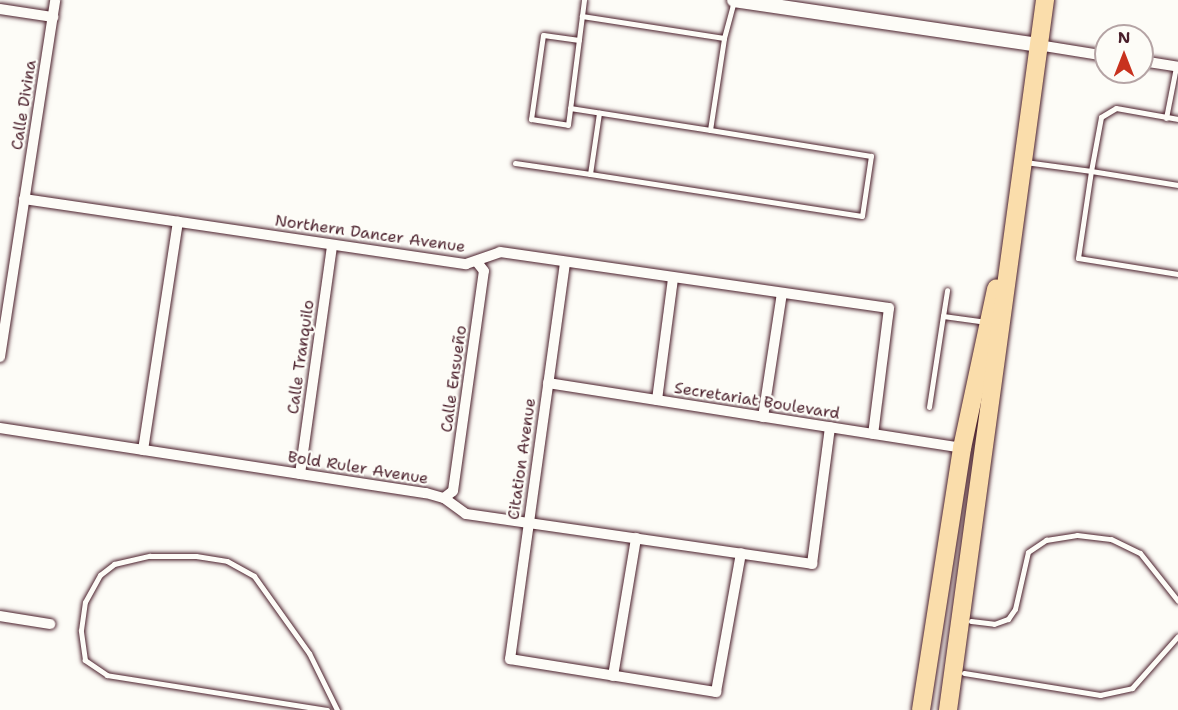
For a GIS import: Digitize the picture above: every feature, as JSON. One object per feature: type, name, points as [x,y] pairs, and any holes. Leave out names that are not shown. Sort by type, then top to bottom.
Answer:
[{"type":"main road","points":[[921,710],[962,448],[1017,187],[1045,0]]},
{"type":"main road","points":[[960,710],[1006,370],[1017,187]]},
{"type":"main road","points":[[948,710],[1011,260]]},
{"type":"street","name":"Calle Divina","points":[[0,357],[55,0]]},
{"type":"street","points":[[734,0],[1094,54]]},
{"type":"street","points":[[0,9],[52,17]]},
{"type":"street","points":[[1154,63],[1177,67]]},
{"type":"street","name":"Northern Dancer Avenue","points":[[24,199],[466,264],[500,252],[889,308],[873,434]]},
{"type":"street","points":[[143,450],[178,222]]},
{"type":"street","name":"Calle Tranquilo","points":[[300,474],[332,245]]},
{"type":"street","name":"Calle Ensueño","points":[[444,498],[453,491],[484,271],[477,262]]},
{"type":"street","name":"Citation Avenue","points":[[565,263],[510,659],[613,676]]},
{"type":"street","points":[[657,400],[673,278]]},
{"type":"street","points":[[763,417],[782,293]]},
{"type":"street","name":"Secretariat Boulevard","points":[[548,383],[962,448]]},
{"type":"street","name":"Bold Ruler Avenue","points":[[0,429],[444,498],[466,514],[812,564],[830,427]]},
{"type":"street","points":[[636,538],[613,676],[716,692],[741,553]]},
{"type":"street","points":[[0,616],[50,624]]},
{"type":"lane","points":[[579,40],[543,35],[531,119],[568,125],[570,108],[579,40],[584,0]]},
{"type":"lane","points":[[710,130],[724,38],[734,0]]},
{"type":"lane","points":[[582,16],[724,38]]},
{"type":"lane","points":[[1166,118],[1177,67]]},
{"type":"lane","points":[[515,163],[862,216],[871,156],[570,108]]},
{"type":"lane","points":[[1178,119],[1116,108],[1101,117],[1078,258],[1178,274]]},
{"type":"lane","points":[[590,174],[600,113]]},
{"type":"lane","points":[[1021,161],[1178,185]]},
{"type":"lane","points":[[929,407],[947,290]]},
{"type":"lane","points":[[944,316],[989,322]]},
{"type":"lane","points":[[971,621],[994,624],[1008,619],[1015,609],[1028,552],[1046,540],[1077,535],[1111,539],[1140,553],[1178,601]]},
{"type":"lane","points":[[327,710],[107,675],[85,660],[81,630],[85,602],[100,575],[114,564],[150,556],[196,556],[227,561],[255,576],[309,653],[337,710]]},
{"type":"lane","points":[[964,673],[1100,695],[1132,688],[1178,636]]}]
